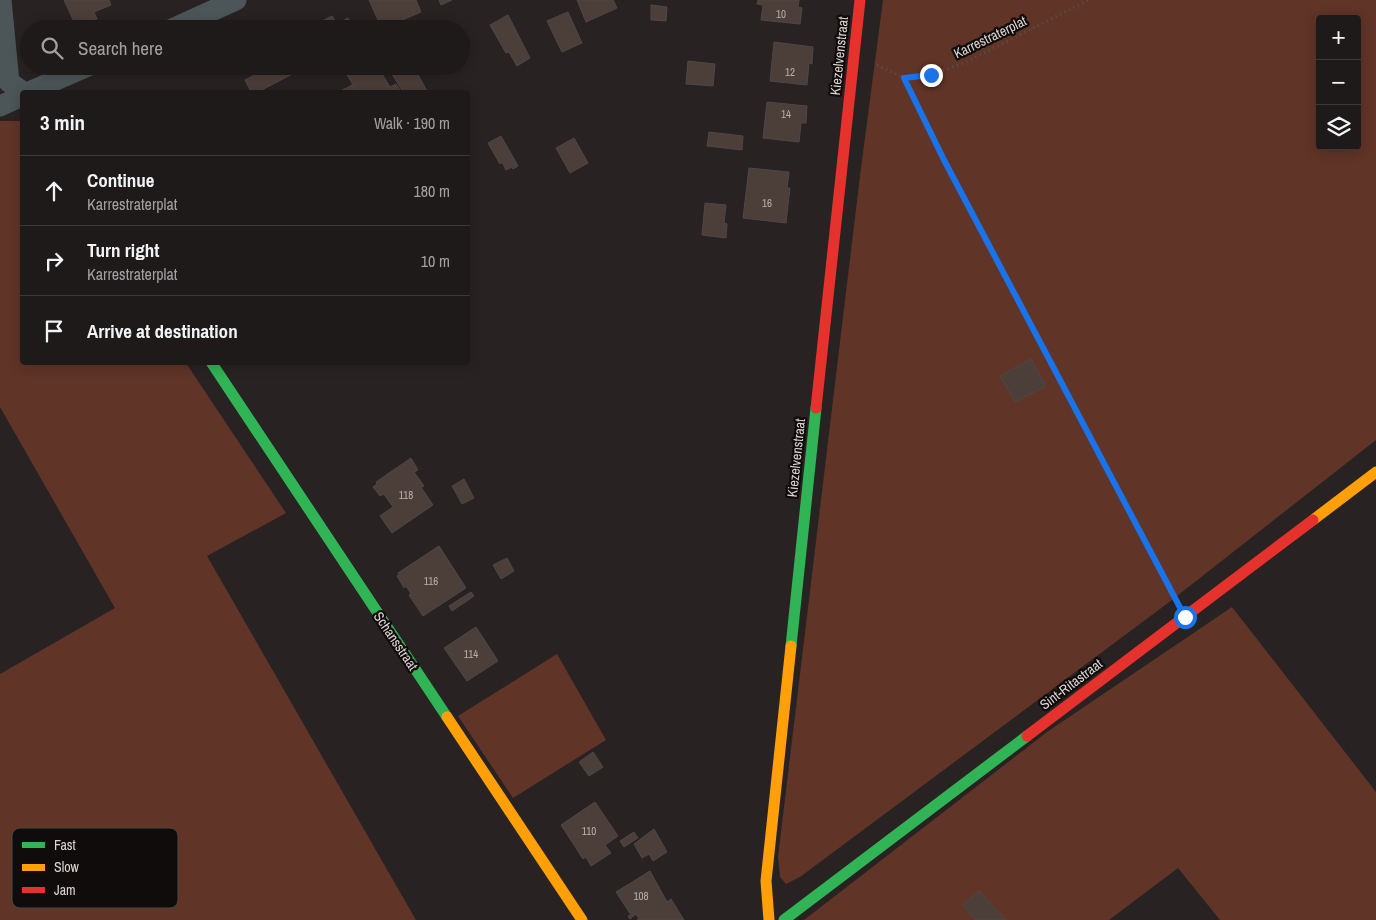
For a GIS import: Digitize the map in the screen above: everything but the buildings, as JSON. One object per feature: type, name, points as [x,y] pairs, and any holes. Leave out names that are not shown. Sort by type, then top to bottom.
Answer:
[{"type":"street","points":[[1,0],[9,82],[20,91]]},
{"type":"street","points":[[192,20],[236,0]]},
{"type":"street","name":"Kiezelvenstraat","points":[[769,920],[766,881],[860,0]]},
{"type":"street","points":[[34,90],[68,75]]},
{"type":"street","points":[[0,106],[20,96]]},
{"type":"street","name":"Schansstraat","points":[[213,365],[582,920]]},
{"type":"street","name":"Sint-Ritastraat","points":[[784,920],[1376,472]]},
{"type":"path","name":"Karrestraterplat","points":[[1089,0],[964,63],[931,75],[904,78],[944,160],[1185,617]]},
{"type":"shaded area","points":[[883,0],[1376,0],[1376,440],[1168,603],[800,877],[786,884],[780,877],[778,857]]},
{"type":"shaded area","points":[[0,121],[19,121],[20,365],[187,365],[286,513],[207,556],[416,920],[0,920],[0,674],[115,608],[0,407]]},
{"type":"shaded area","points":[[1232,607],[1376,792],[1376,920],[1220,920],[1178,868],[1109,920],[804,920],[1047,732]]},
{"type":"shaded area","points":[[557,654],[606,740],[513,798],[458,716]]},
{"type":"traffic: fast","points":[[213,365],[447,717]]},
{"type":"traffic: fast","points":[[791,646],[816,408]]},
{"type":"traffic: fast","points":[[784,920],[1027,736]]},
{"type":"traffic: slow","points":[[1313,520],[1376,472]]},
{"type":"traffic: slow","points":[[769,920],[766,881],[791,646]]},
{"type":"traffic: slow","points":[[447,717],[582,920]]},
{"type":"traffic: jam","points":[[816,408],[860,0]]},
{"type":"traffic: jam","points":[[1027,736],[1313,520]]},
{"type":"route","points":[[931,75],[904,78],[944,160],[1185,617]]}]
